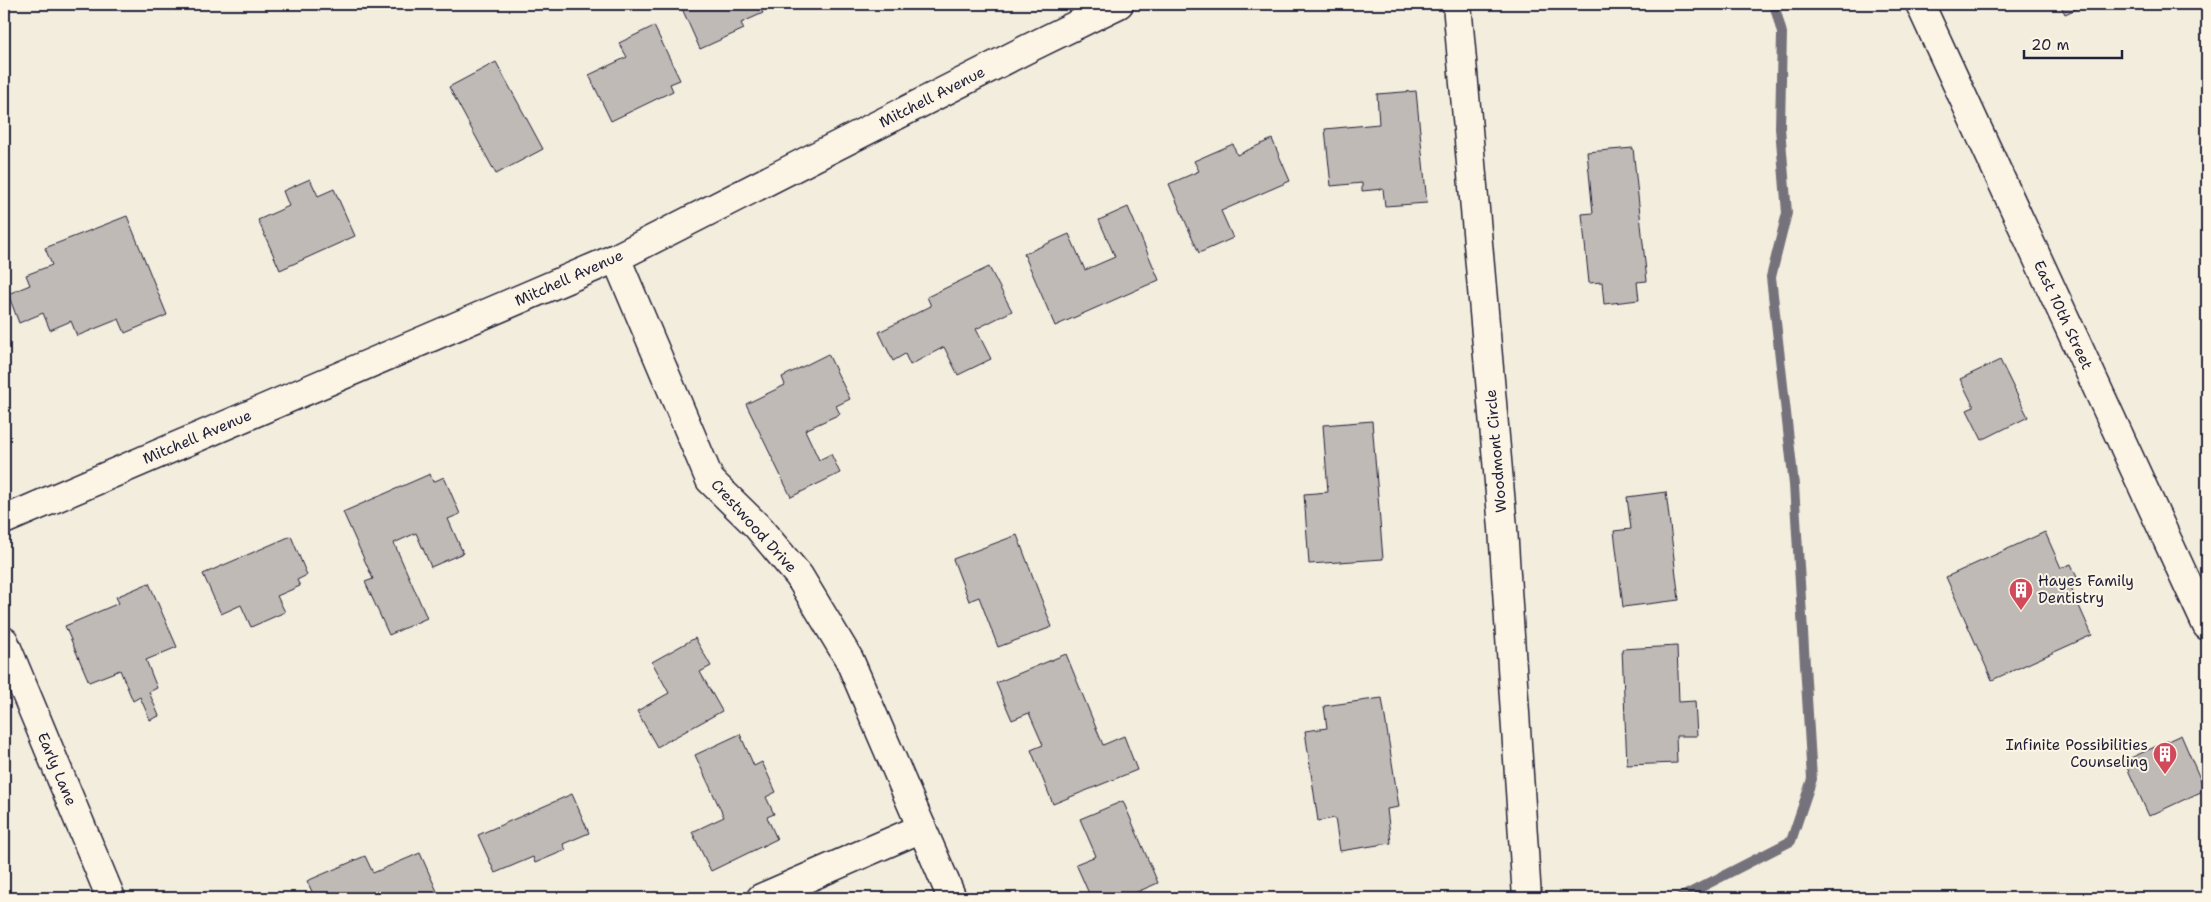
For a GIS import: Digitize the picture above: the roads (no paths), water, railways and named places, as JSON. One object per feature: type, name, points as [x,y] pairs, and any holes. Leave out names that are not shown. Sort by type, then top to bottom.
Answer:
[{"type":"street","name":"Mitchell Avenue","points":[[4,520],[616,258],[1027,48],[1119,4]]},
{"type":"street","name":"Woodmont Circle","points":[[1457,4],[1503,528],[1527,898]]},
{"type":"street","name":"East 10th Street","points":[[1920,4],[2207,626]]},
{"type":"street","name":"Crestwood Drive","points":[[616,258],[710,480],[756,526],[799,576],[849,659],[952,898]]},
{"type":"street","name":"Early Lane","points":[[4,641],[111,898]]},
{"type":"street","points":[[760,898],[922,828]]},
{"type":"waterway","points":[[1680,898],[1791,841],[1812,779],[1794,485],[1771,277],[1787,213],[1780,128],[1782,33],[1774,4]]},
{"type":"place","name":"Hayes Family Dentistry","points":[[2021,611]]},
{"type":"place","name":"Infinite Possibilities Counseling","points":[[2165,775]]}]
